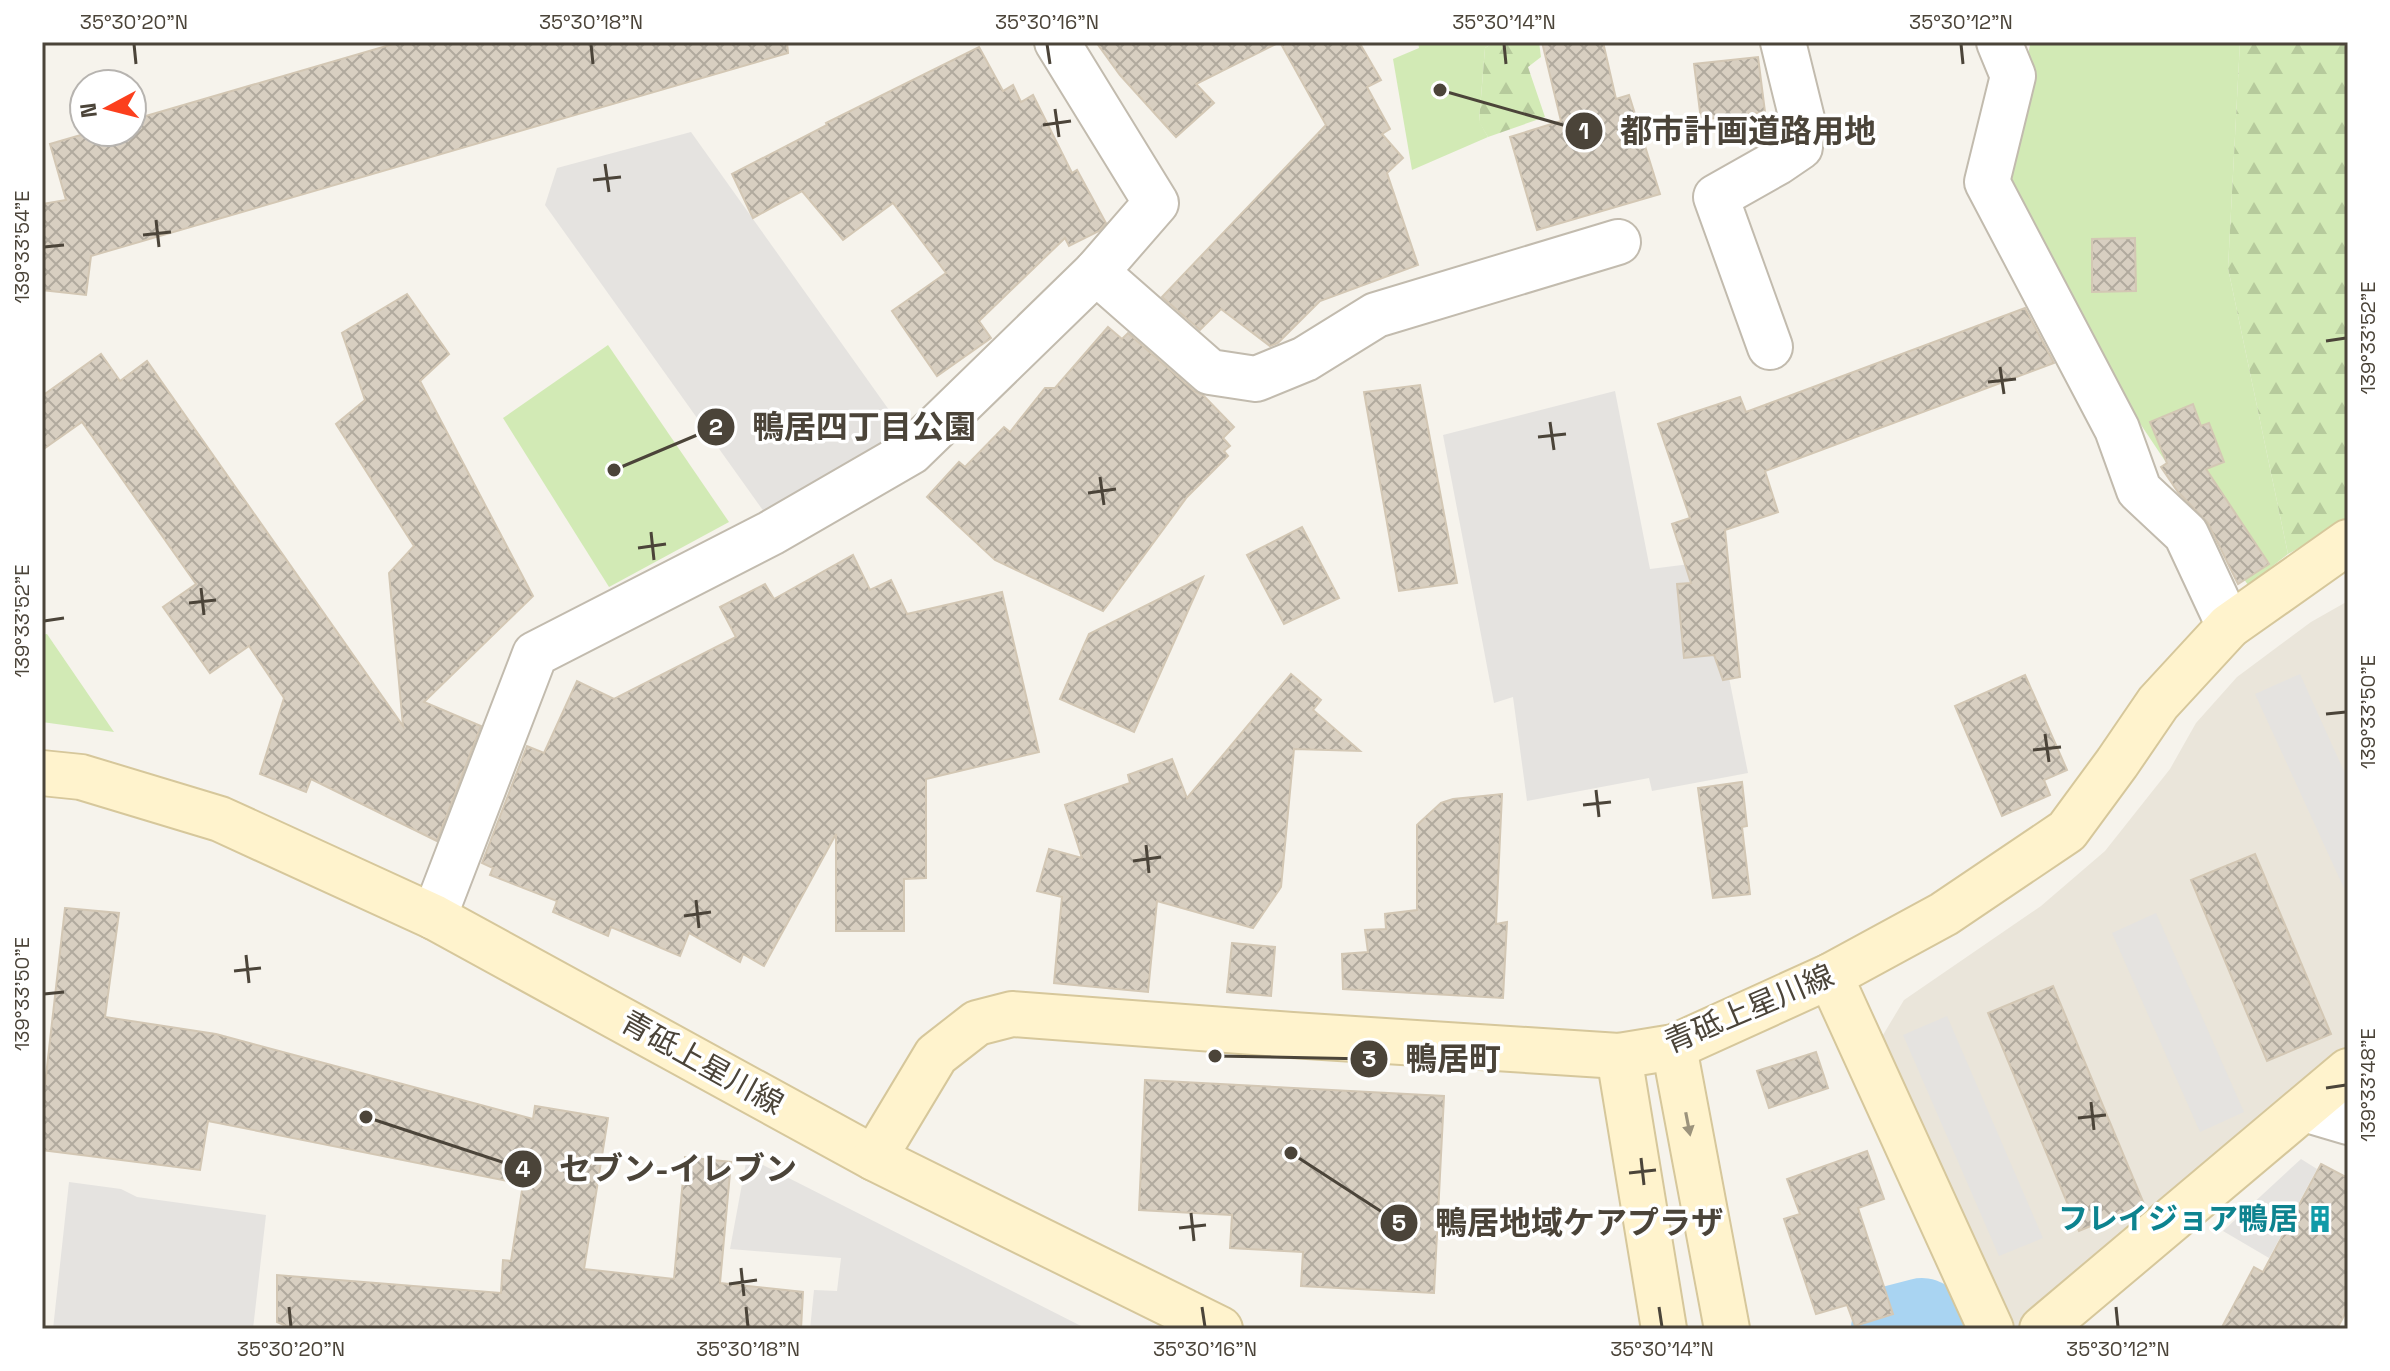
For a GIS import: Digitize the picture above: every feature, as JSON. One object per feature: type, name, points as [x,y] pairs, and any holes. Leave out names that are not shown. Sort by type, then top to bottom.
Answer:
[{"type":"main road","name":"青砥上星川線","points":[[42,773],[81,777],[220,819],[434,917],[874,1158],[936,1055],[977,1023],[1012,1014],[1619,1056],[1674,1047],[1830,976],[1944,914],[2067,831],[2158,703],[2229,626],[2348,542]]},
{"type":"main road","points":[[1830,976],[1991,1329]]},
{"type":"main road","points":[[1674,1047],[1727,1329]]},
{"type":"main road","points":[[1619,1056],[1664,1329]]},
{"type":"main road","points":[[2042,1329],[2348,1071]]},
{"type":"main road","points":[[874,1158],[1220,1329]]},
{"type":"street","points":[[434,917],[535,654],[771,533],[911,452],[1096,272],[1156,203],[1057,42]]},
{"type":"street","points":[[1770,347],[1716,197],[1800,147],[1802,119],[1783,42]]},
{"type":"street","points":[[1999,42],[2013,76],[1987,182],[2117,429],[2139,490],[2186,534],[2229,626]]},
{"type":"street","points":[[1096,272],[1210,372],[1256,379],[1305,359],[1376,315],[1618,242]]},
{"type":"street","points":[[2304,1109],[2348,1122]]},
{"type":"shaded area","points":[[691,132],[899,424],[895,444],[767,516],[545,205],[557,168]]},
{"type":"shaded area","points":[[1615,391],[1650,569],[1706,562],[1748,773],[1652,791],[1649,778],[1527,801],[1513,697],[1494,703],[1443,435]]},
{"type":"shaded area","points":[[2348,601],[2348,1110],[2340,1108],[2078,1329],[2002,1329],[1880,1040],[1904,1000],[2041,906],[2105,851],[2170,769],[2196,723],[2237,677],[2311,622]]},
{"type":"shaded area","points":[[2300,674],[2348,780],[2348,897],[2255,694]]},
{"type":"shaded area","points":[[2156,913],[2244,1112],[2200,1132],[2112,933]]},
{"type":"shaded area","points":[[1947,1016],[2043,1238],[1999,1256],[1903,1035]]},
{"type":"shaded area","points":[[747,1157],[1087,1329],[810,1329],[814,1290],[837,1291],[841,1258],[730,1249]]},
{"type":"shaded area","points":[[2301,1159],[2317,1169],[2269,1258],[2223,1231]]},
{"type":"shaded area","points":[[69,1182],[121,1189],[137,1197],[266,1215],[253,1329],[53,1329]]},
{"type":"green space","points":[[1418,42],[1494,42],[1485,48],[1479,121],[1488,137],[1412,170],[1393,59],[1419,48]]},
{"type":"green space","points":[[1494,42],[1539,42],[1541,57],[1528,67],[1545,117],[1488,137],[1479,122],[1485,48]]},
{"type":"green space","points":[[2029,42],[2240,42],[2228,268],[2288,554],[2248,585],[2115,386],[2001,180]]},
{"type":"green space","points":[[2240,42],[2348,42],[2348,521],[2288,554],[2228,268]]},
{"type":"green space","points":[[608,345],[729,522],[609,587],[503,418]]},
{"type":"green space","points":[[47,634],[114,732],[42,722],[42,635]]},
{"type":"building","points":[[400,42],[787,42],[788,53],[91,256],[86,295],[42,290],[42,204],[66,200],[50,144],[68,139],[68,148],[148,148],[148,115]]},
{"type":"building","points":[[1096,42],[1280,42],[1196,84],[1214,103],[1176,137],[1120,75]]},
{"type":"building","points":[[1280,42],[1359,42],[1381,80],[1367,87],[1390,129],[1382,134],[1403,158],[1387,173],[1418,265],[1320,301],[1278,343],[1270,346],[1221,309],[1200,330],[1162,297],[1326,125]]},
{"type":"building","points":[[1542,42],[1603,42],[1616,99],[1629,95],[1660,194],[1537,230],[1510,137],[1561,121]]},
{"type":"building","points":[[979,47],[1003,91],[1013,85],[1021,102],[1033,95],[1072,173],[1077,170],[1106,223],[1099,231],[1069,246],[1065,238],[979,321],[991,338],[937,376],[892,311],[946,273],[893,203],[843,240],[802,191],[753,218],[732,174]]},
{"type":"building","points":[[1758,57],[1765,112],[1701,120],[1694,64]]},
{"type":"building","points":[[2135,238],[2136,291],[2092,292],[2092,239]]},
{"type":"building","points":[[407,294],[449,354],[420,381],[533,596],[424,702],[481,726],[437,841],[311,779],[306,792],[260,774],[284,698],[249,646],[210,673],[163,607],[196,584],[82,422],[42,450],[42,396],[101,354],[120,381],[147,361],[403,726],[389,573],[414,546],[336,424],[365,400],[342,333]]},
{"type":"building","points":[[2025,308],[2054,363],[1765,471],[1778,512],[1725,530],[1740,677],[1723,680],[1714,655],[1684,658],[1677,584],[1691,583],[1672,524],[1690,518],[1658,424],[1740,397],[1746,412]]},
{"type":"building","points":[[1108,327],[1122,339],[1128,333],[1194,391],[1203,395],[1234,427],[1223,438],[1230,446],[1224,451],[1228,456],[1187,497],[1103,611],[995,560],[927,497],[959,462],[965,467],[1004,427],[1010,432],[1045,388],[1055,388]]},
{"type":"building","points":[[1420,385],[1457,583],[1399,591],[1364,392]]},
{"type":"building","points":[[2193,404],[2201,426],[2209,423],[2224,462],[2206,469],[2269,564],[2238,584],[2208,523],[2178,492],[2161,467],[2167,463],[2150,422]]},
{"type":"building","points":[[1302,527],[1339,598],[1284,624],[1247,555]]},
{"type":"building","points":[[853,555],[870,590],[891,580],[907,614],[1002,592],[1039,752],[926,779],[926,878],[904,879],[904,931],[836,931],[836,834],[764,966],[743,954],[740,962],[689,933],[680,956],[611,927],[608,936],[553,912],[557,901],[490,875],[493,868],[482,863],[527,746],[544,753],[577,681],[614,699],[736,637],[720,607],[765,584],[774,599]]},
{"type":"building","points":[[1203,577],[1134,732],[1060,699],[1089,634]]},
{"type":"building","points":[[1291,674],[1321,700],[1313,710],[1360,751],[1294,749],[1281,887],[1253,928],[1157,901],[1148,992],[1054,983],[1062,897],[1037,891],[1049,849],[1082,858],[1065,805],[1130,783],[1128,775],[1172,759],[1187,798]]},
{"type":"building","points":[[2025,675],[2067,770],[2044,780],[2050,795],[2002,816],[1955,706]]},
{"type":"building","points":[[1742,782],[1747,826],[1742,827],[1750,894],[1713,898],[1698,788]]},
{"type":"building","points":[[1502,794],[1496,924],[1507,922],[1503,998],[1343,989],[1342,954],[1368,952],[1365,930],[1386,929],[1385,914],[1417,910],[1417,825],[1441,803]]},
{"type":"building","points":[[2255,854],[2331,1034],[2267,1061],[2191,880]]},
{"type":"building","points":[[65,908],[119,913],[105,1017],[216,1034],[533,1119],[535,1106],[608,1118],[584,1269],[674,1279],[685,1157],[731,1162],[720,1283],[803,1292],[801,1329],[293,1329],[277,1322],[277,1275],[501,1293],[503,1260],[511,1261],[523,1184],[208,1121],[200,1170],[42,1150],[42,1111]]},
{"type":"building","points":[[1232,943],[1275,947],[1271,996],[1227,992]]},
{"type":"building","points":[[2053,986],[2144,1204],[2079,1231],[1988,1013]]},
{"type":"building","points":[[1816,1052],[1828,1088],[1769,1108],[1757,1071]]},
{"type":"building","points":[[1145,1080],[1444,1096],[1434,1293],[1301,1286],[1303,1252],[1230,1248],[1232,1215],[1139,1210]]},
{"type":"building","points":[[1867,1151],[1884,1199],[1858,1208],[1893,1314],[1855,1326],[1847,1305],[1816,1314],[1784,1219],[1800,1214],[1787,1179]]},
{"type":"building","name":"フレイジョア鴨居","points":[[2321,1164],[2348,1178],[2348,1308],[2337,1329],[2221,1329],[2254,1267],[2263,1272]]},
{"type":"waterway","points":[[1895,1329],[1922,1322]]},
{"type":"place","name":"都市計画道路用地","points":[[1440,90]]},
{"type":"place","name":"鴨居四丁目公園","points":[[614,470]]},
{"type":"place","name":"鴨居町","points":[[1215,1056]]},
{"type":"place","name":"セブン-イレブン","points":[[366,1117]]},
{"type":"place","name":"鴨居地域ケアプラザ","points":[[1291,1153]]},
{"type":"place","name":"フレイジョア鴨居","points":[[2320,1219]]}]
